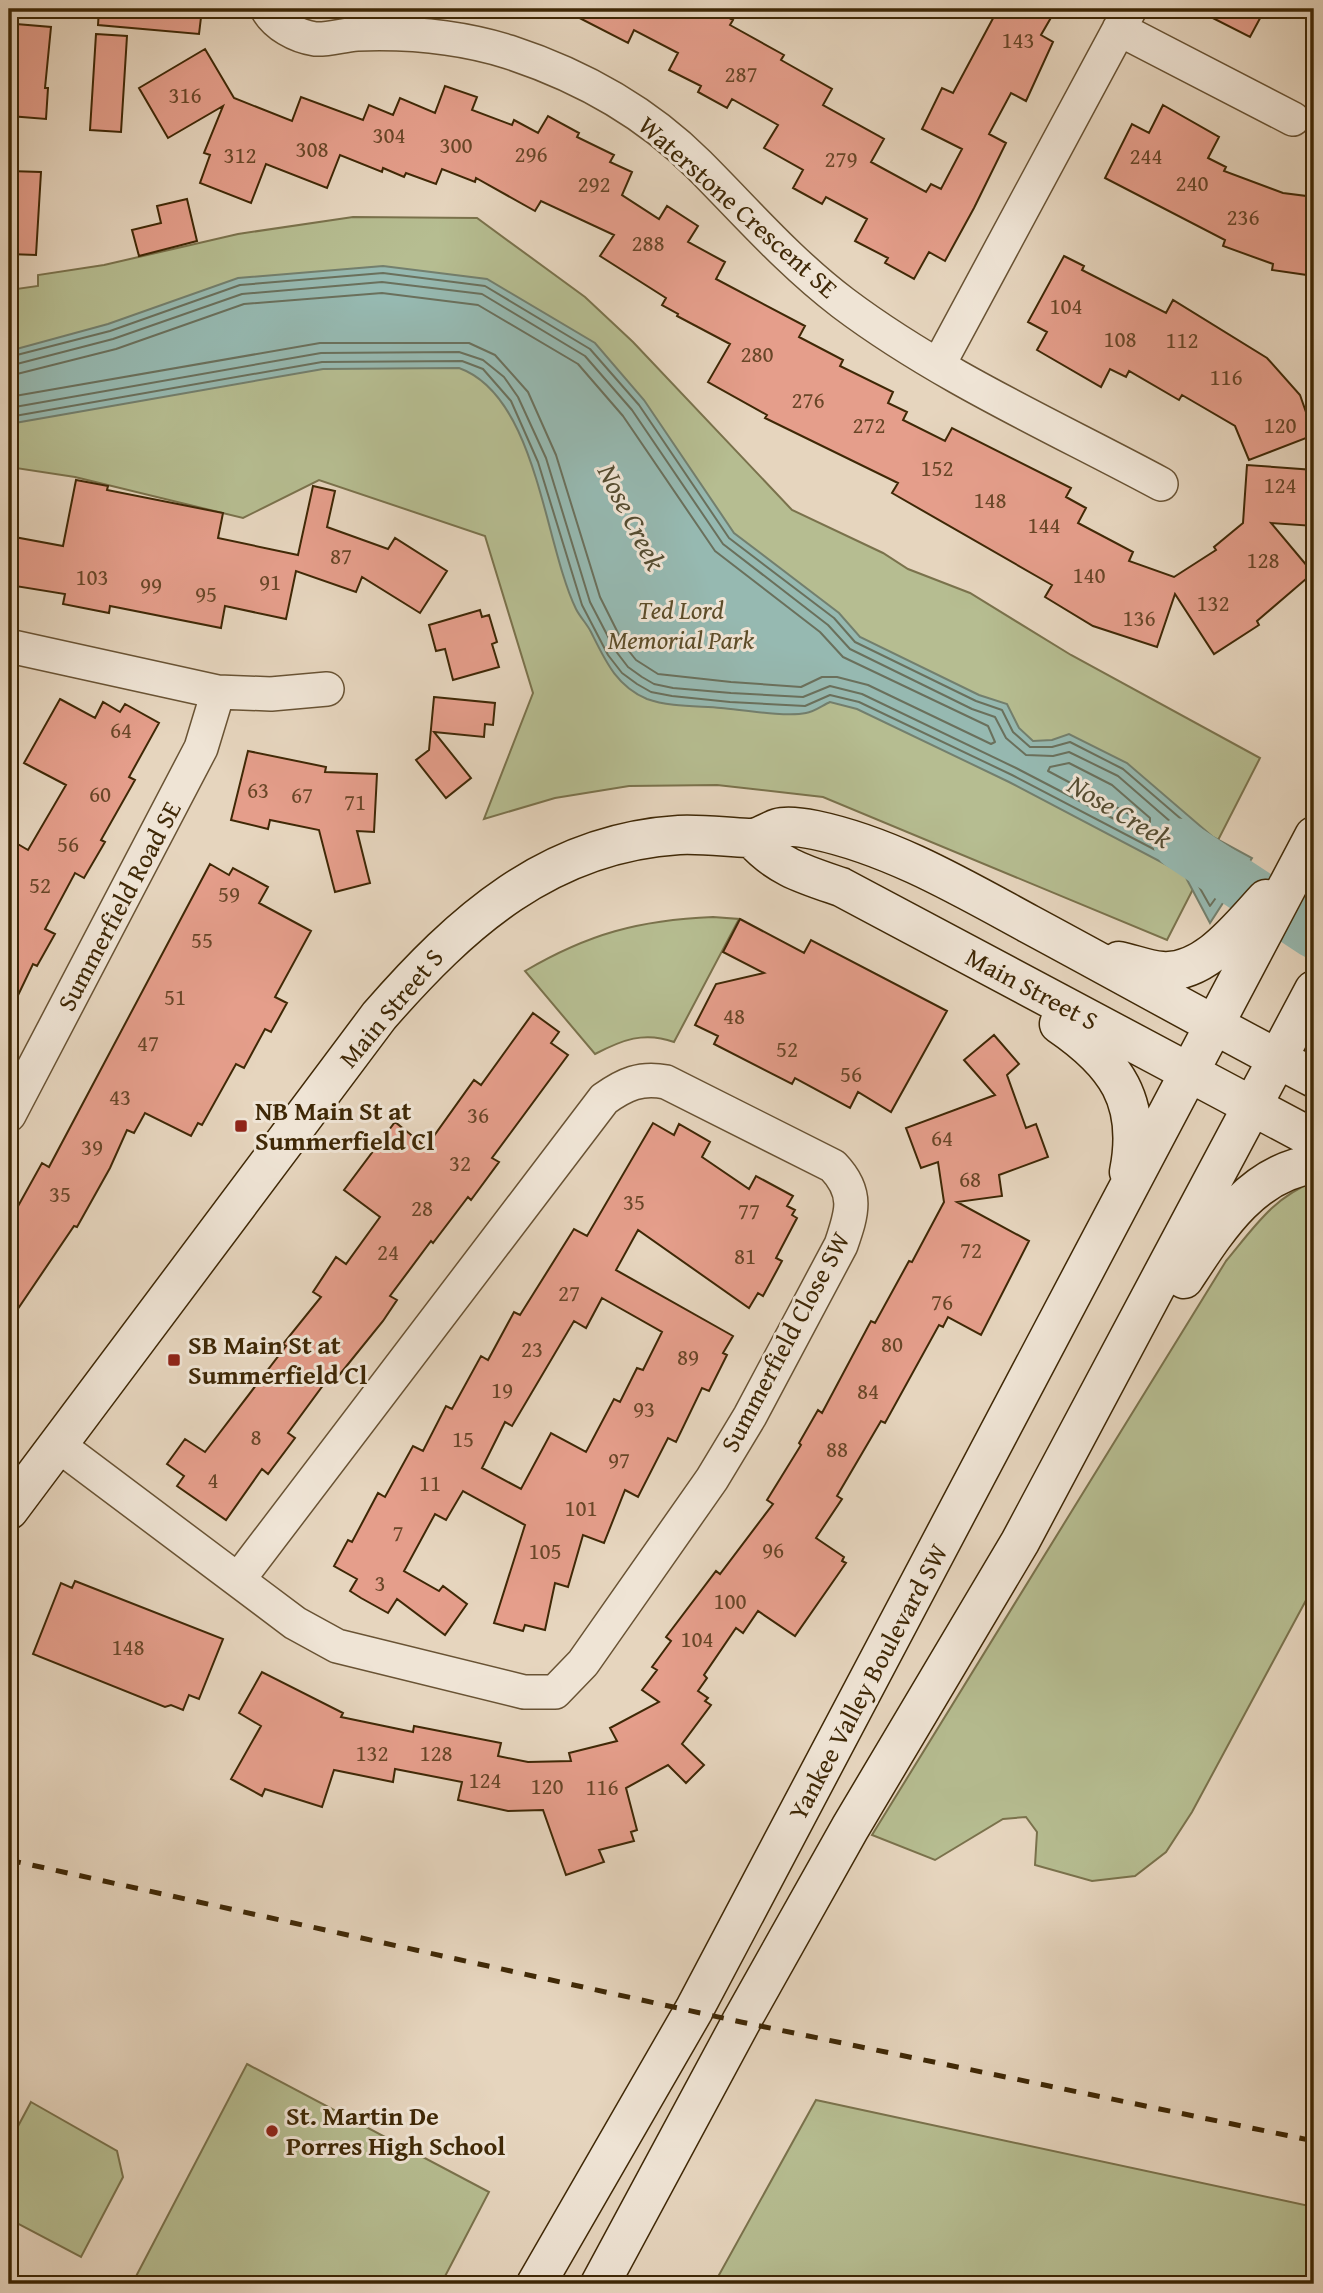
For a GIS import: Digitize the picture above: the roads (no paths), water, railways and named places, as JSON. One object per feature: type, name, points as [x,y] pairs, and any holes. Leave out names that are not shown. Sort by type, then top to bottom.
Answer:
[{"type":"main road","name":"Main Street S","points":[[9,1510],[379,1016],[450,938],[498,901],[544,872],[596,851],[679,835],[753,839],[781,827],[814,830],[859,842],[908,861],[1314,1077]]},
{"type":"main road","name":"Main Street S","points":[[753,839],[768,857],[791,870],[841,887],[1314,1139]]},
{"type":"main road","points":[[1079,951],[1160,971],[1196,964],[1236,932],[1307,849]]},
{"type":"main road","name":"Yankee Valley Boulevard SW","points":[[536,2284],[676,2043],[1307,849]]},
{"type":"main road","points":[[923,931],[1074,1034],[1112,1070],[1131,1106],[1134,1127],[1135,1145],[1126,1191]]},
{"type":"main road","name":"Yankee Valley Boulevard SW","points":[[600,2284],[850,1828],[1020,1542],[1314,990]]},
{"type":"main road","points":[[1020,1542],[1213,1237],[1249,1194],[1265,1182],[1283,1171],[1314,1164]]},
{"type":"street","name":"Waterstone Crescent SE","points":[[267,9],[273,20],[292,31],[315,39],[356,34],[401,34],[476,44],[559,71],[612,97],[648,121],[697,163],[803,273],[891,337],[1161,484]]},
{"type":"street","points":[[939,364],[1125,19],[1293,118]]},
{"type":"street","points":[[9,646],[218,692],[271,694],[327,689]]},
{"type":"street","name":"Summerfield Road SE","points":[[9,1115],[201,748],[218,692]]},
{"type":"street","name":"Summerfield Close SW","points":[[58,1445],[237,1580],[295,1623],[337,1646],[524,1692],[555,1692],[583,1664],[712,1479],[750,1416],[841,1245],[849,1222],[852,1198],[846,1180],[833,1166],[666,1082],[646,1078],[622,1086],[604,1099],[237,1580]]},
{"type":"water","points":[[383,266],[487,279],[595,343],[644,400],[734,533],[839,613],[860,637],[979,695],[1007,704],[1019,728],[1033,741],[1052,740],[1069,734],[1127,763],[1213,837],[1252,858],[1210,923],[1184,874],[1009,782],[857,709],[830,702],[798,714],[764,713],[674,705],[656,702],[636,694],[613,671],[576,609],[565,581],[535,474],[522,439],[506,408],[485,384],[459,368],[323,369],[9,424],[9,351],[108,324],[238,278]]},
{"type":"waterway","name":"Nose Creek","points":[[1179,844],[1314,933]]},
{"type":"railway","points":[[9,1860],[741,2022],[1314,2141]]},
{"type":"place","name":"NB Main St at Summerfield Cl","points":[[241,1126]]},
{"type":"place","name":"SB Main St at Summerfield Cl","points":[[174,1360]]},
{"type":"place","name":"St. Martin De Porres High School","points":[[272,2131]]},
{"type":"park label","name":"Ted Lord Memorial Park","points":[[681,625]]}]
